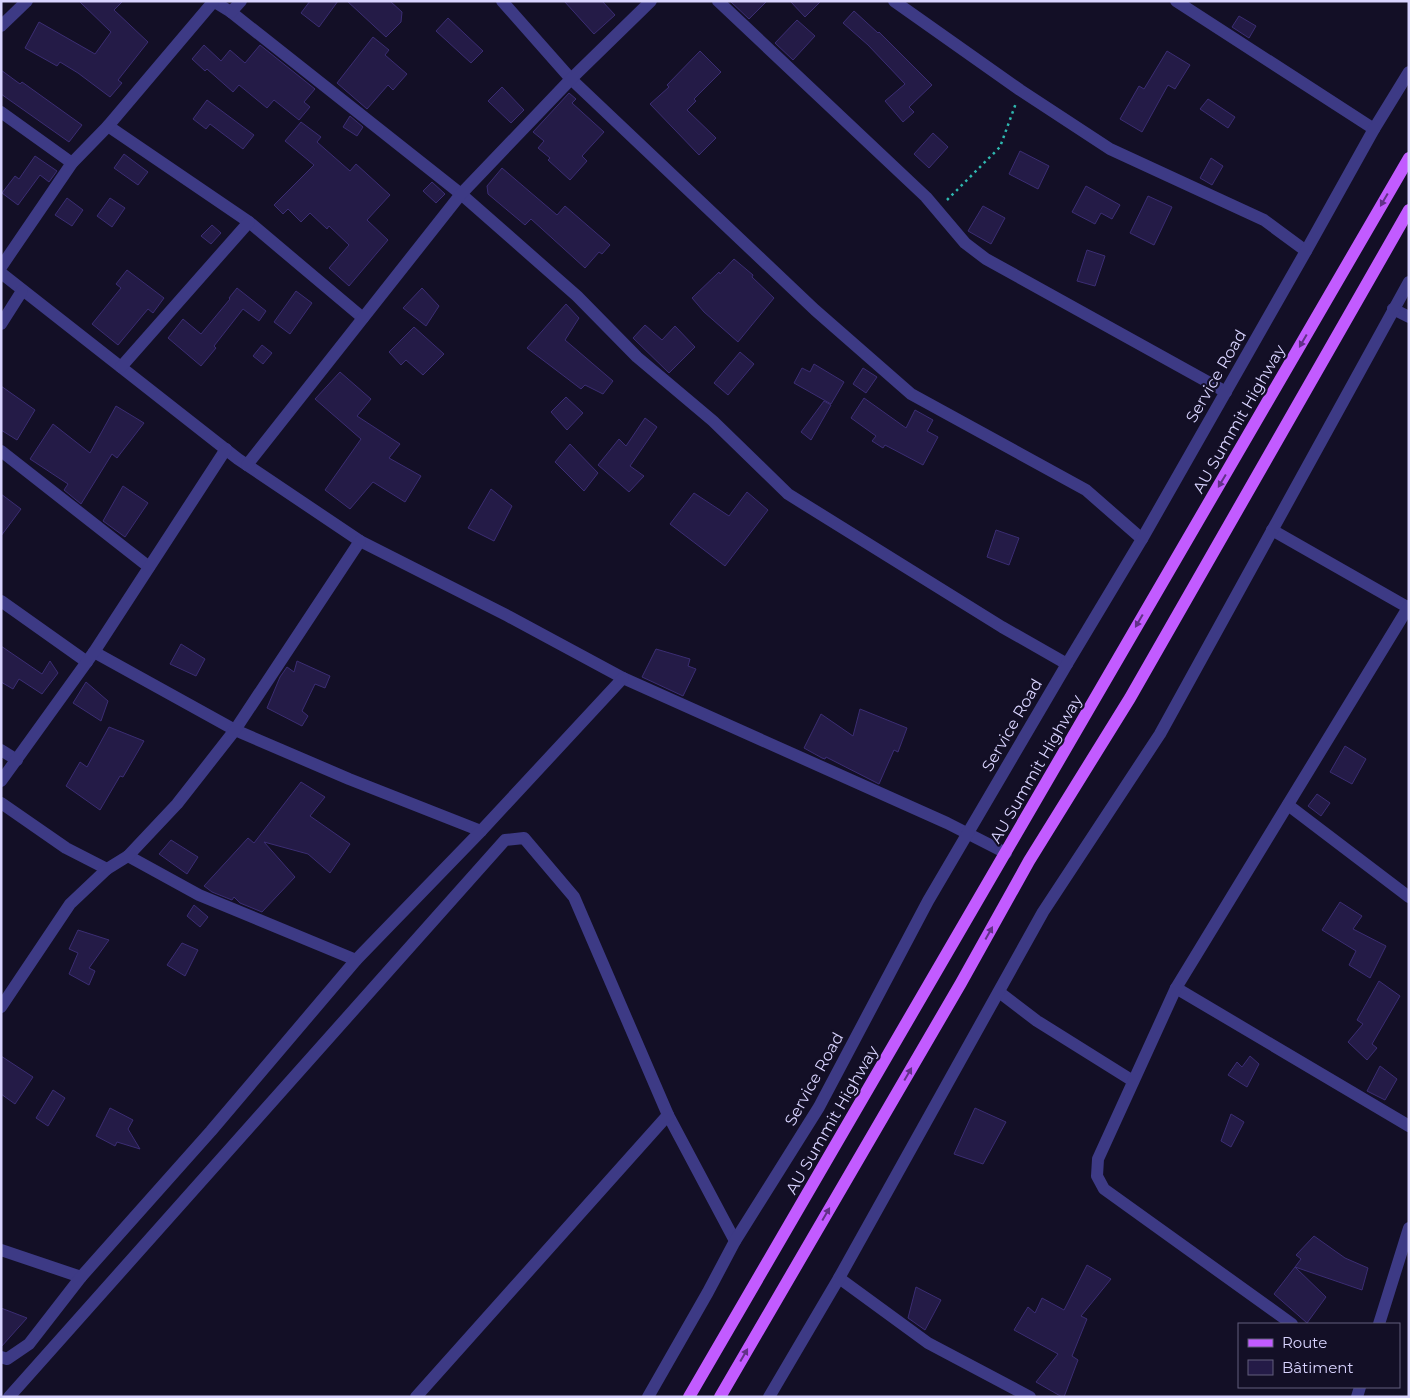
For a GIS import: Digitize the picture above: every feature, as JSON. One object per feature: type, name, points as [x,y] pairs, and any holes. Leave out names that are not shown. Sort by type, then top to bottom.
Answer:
[{"type":"main road","name":"AU Summit Highway","points":[[689,1397],[1409,158]]},
{"type":"main road","points":[[720,1397],[961,983],[1029,861],[1130,698],[1409,210]]},
{"type":"street","points":[[1,26],[27,1]]},
{"type":"street","points":[[231,12],[241,1]]},
{"type":"street","points":[[502,1],[571,79],[815,310],[911,394],[1086,490],[1142,539]]},
{"type":"street","points":[[247,465],[462,194],[571,79],[651,1]]},
{"type":"street","points":[[718,1],[926,197],[964,244],[986,259],[1226,392]]},
{"type":"street","points":[[894,1],[1020,90],[1110,149],[1264,220],[1306,251]]},
{"type":"street","points":[[1176,1],[1374,129]]},
{"type":"street","points":[[1,267],[72,163],[108,126],[213,2],[231,12],[462,194],[577,296],[637,357],[713,421],[788,494],[1002,627],[1067,664]]},
{"type":"street","name":"Service Road","points":[[648,1397],[735,1241],[819,1107],[924,910],[1142,539],[1374,129],[1409,72]]},
{"type":"street","points":[[1,112],[72,163]]},
{"type":"street","points":[[108,126],[248,222],[363,318]]},
{"type":"street","points":[[120,368],[248,222]]},
{"type":"street","points":[[1,273],[120,368],[247,465],[360,541],[508,616],[623,678],[1006,853]]},
{"type":"street","points":[[769,1397],[839,1278],[1043,912],[1160,734],[1409,282]]},
{"type":"street","points":[[1,324],[22,290]]},
{"type":"street","points":[[1394,309],[1409,316]]},
{"type":"street","points":[[1,780],[90,657],[226,449]]},
{"type":"street","points":[[1,451],[149,567]]},
{"type":"street","points":[[1272,530],[1408,607],[1176,988],[1098,1159],[1097,1176],[1104,1189],[1291,1323]]},
{"type":"street","points":[[1,1007],[70,904],[108,869],[128,856],[177,804],[235,730],[360,541]]},
{"type":"street","points":[[1,601],[90,657],[235,730],[349,779],[481,831]]},
{"type":"street","points":[[1,1357],[7,1358],[30,1344],[81,1277],[211,1131],[356,960],[481,831],[623,678]]},
{"type":"street","points":[[1,750],[17,760]]},
{"type":"street","points":[[1,803],[66,848],[108,869]]},
{"type":"street","points":[[1288,805],[1409,897]]},
{"type":"street","points":[[9,1397],[505,840],[524,838],[574,897],[668,1115],[735,1241]]},
{"type":"street","points":[[128,856],[199,895],[356,960]]},
{"type":"street","points":[[1176,988],[1409,1126]]},
{"type":"street","points":[[999,992],[1037,1021],[1133,1082]]},
{"type":"street","points":[[416,1397],[668,1115]]},
{"type":"street","points":[[1379,1323],[1409,1228]]},
{"type":"street","points":[[1,1250],[81,1277]]},
{"type":"street","points":[[839,1278],[928,1343],[1030,1397]]},
{"type":"path","points":[[937,210],[1000,147],[1020,90]]},
{"type":"building","points":[[79,1],[123,1],[114,10],[148,42],[118,80],[122,83],[110,97],[60,62],[57,66],[25,48],[39,22],[95,54],[111,32]]},
{"type":"building","points":[[310,1],[338,1],[319,27],[301,13]]},
{"type":"building","points":[[347,1],[390,1],[402,12],[401,22],[386,37]]},
{"type":"building","points":[[564,1],[602,1],[615,15],[594,34]]},
{"type":"building","points":[[730,1],[767,1],[749,19]]},
{"type":"building","points":[[790,1],[821,1],[805,17]]},
{"type":"building","points":[[854,11],[879,32],[932,85],[909,107],[914,112],[903,122],[885,101],[905,84],[868,45],[843,23]]},
{"type":"building","points":[[1239,16],[1256,26],[1249,38],[1232,27]]},
{"type":"building","points":[[448,18],[483,51],[471,63],[436,31]]},
{"type":"building","points":[[797,20],[815,36],[793,60],[775,43]]},
{"type":"building","points":[[373,37],[389,50],[385,55],[407,74],[393,90],[388,85],[367,109],[337,83]]},
{"type":"building","points":[[204,45],[221,61],[230,50],[245,63],[260,45],[315,89],[304,102],[310,107],[299,120],[274,100],[267,108],[239,85],[233,92],[207,69],[205,71],[192,59]]},
{"type":"building","points":[[700,51],[721,72],[694,99],[696,101],[687,110],[716,138],[699,155],[650,104],[669,87],[667,85]]},
{"type":"building","points":[[1167,51],[1190,65],[1175,89],[1168,85],[1142,132],[1120,119],[1139,86],[1144,89]]},
{"type":"building","points":[[1,70],[20,84],[22,82],[82,125],[69,142],[1,94]]},
{"type":"building","points":[[502,87],[524,110],[511,123],[488,101]]},
{"type":"building","points":[[569,93],[576,99],[572,103],[604,132],[582,156],[587,161],[570,180],[538,148],[544,141],[533,132]]},
{"type":"building","points":[[1208,99],[1235,117],[1228,128],[1200,109]]},
{"type":"building","points":[[207,100],[254,135],[243,149],[210,124],[206,129],[193,119]]},
{"type":"building","points":[[350,116],[363,127],[357,136],[343,127]]},
{"type":"building","points":[[301,122],[321,137],[317,142],[350,171],[356,164],[390,195],[367,220],[388,240],[349,286],[329,268],[349,245],[329,226],[327,229],[310,213],[301,222],[288,209],[283,214],[274,205],[314,165],[285,141]]},
{"type":"building","points":[[933,133],[948,147],[929,168],[914,154]]},
{"type":"building","points":[[1020,151],[1049,166],[1038,189],[1009,174]]},
{"type":"building","points":[[124,154],[148,172],[138,185],[114,168]]},
{"type":"building","points":[[35,156],[57,171],[49,182],[40,175],[18,205],[2,193],[15,176],[19,179]]},
{"type":"building","points":[[1211,158],[1223,166],[1212,185],[1200,178]]},
{"type":"building","points":[[502,168],[557,215],[565,206],[610,245],[602,254],[599,252],[585,268],[531,219],[525,225],[488,194],[487,186]]},
{"type":"building","points":[[432,182],[445,194],[436,203],[423,191]]},
{"type":"building","points":[[1086,186],[1120,205],[1112,219],[1101,213],[1095,224],[1072,212]]},
{"type":"building","points":[[1148,196],[1172,207],[1154,245],[1130,233]]},
{"type":"building","points":[[67,198],[83,210],[72,226],[55,215]]},
{"type":"building","points":[[110,198],[125,208],[112,227],[97,216]]},
{"type":"building","points":[[983,206],[1005,218],[991,244],[968,231]]},
{"type":"building","points":[[212,225],[221,233],[211,244],[201,236]]},
{"type":"building","points":[[1087,250],[1105,256],[1095,286],[1077,281]]},
{"type":"building","points":[[734,259],[753,275],[752,277],[774,298],[738,342],[704,312],[692,298]]},
{"type":"building","points":[[127,270],[164,298],[153,313],[148,309],[118,345],[92,324],[121,288],[116,284]]},
{"type":"building","points":[[237,288],[266,311],[259,321],[243,309],[201,366],[168,338],[183,319],[201,334]]},
{"type":"building","points":[[422,288],[439,306],[426,326],[403,308]]},
{"type":"building","points":[[296,291],[312,303],[290,334],[274,322]]},
{"type":"building","points":[[566,304],[579,318],[565,340],[613,381],[603,394],[585,385],[581,389],[527,348]]},
{"type":"building","points":[[645,325],[662,340],[675,326],[695,347],[669,373],[633,338]]},
{"type":"building","points":[[414,327],[444,354],[423,375],[406,360],[401,365],[389,352]]},
{"type":"building","points":[[262,345],[272,353],[263,364],[253,356]]},
{"type":"building","points":[[740,352],[754,364],[728,395],[714,383]]},
{"type":"building","points":[[814,364],[844,382],[831,404],[794,383],[802,368],[810,372]]},
{"type":"building","points":[[863,368],[877,377],[866,393],[853,384]]},
{"type":"building","points":[[340,372],[371,399],[357,416],[400,444],[389,458],[421,476],[405,502],[373,482],[350,509],[325,490],[361,439],[315,399]]},
{"type":"building","points":[[1,386],[35,410],[17,440],[1,430]]},
{"type":"building","points":[[566,397],[583,413],[567,430],[551,412]]},
{"type":"building","points":[[864,398],[906,428],[915,410],[933,420],[927,431],[938,437],[923,465],[885,445],[883,448],[872,441],[876,436],[851,418]]},
{"type":"building","points":[[824,401],[831,405],[811,440],[801,432]]},
{"type":"building","points":[[116,406],[144,423],[117,458],[112,454],[81,504],[64,490],[68,484],[30,459],[53,424],[90,453]]},
{"type":"building","points":[[645,418],[657,427],[630,466],[644,476],[629,492],[598,465],[619,439],[626,446]]},
{"type":"building","points":[[570,444],[598,473],[584,491],[555,462]]},
{"type":"building","points":[[123,486],[148,503],[125,537],[103,521]]},
{"type":"building","points":[[491,489],[512,506],[494,541],[468,528]]},
{"type":"building","points":[[747,492],[768,510],[725,566],[670,524],[694,493],[729,516]]},
{"type":"building","points":[[1,494],[21,509],[1,536]]},
{"type":"building","points":[[996,530],[1019,538],[1009,565],[987,557]]},
{"type":"building","points":[[181,644],[205,659],[196,676],[170,664]]},
{"type":"building","points":[[1,646],[42,674],[50,661],[58,673],[42,694],[19,679],[13,689],[1,682]]},
{"type":"building","points":[[656,649],[690,659],[688,666],[696,669],[683,696],[642,677]]},
{"type":"building","points":[[297,661],[330,676],[325,688],[315,684],[302,711],[308,716],[302,726],[267,708],[280,677],[287,667],[294,672]]},
{"type":"building","points":[[86,682],[108,701],[101,721],[73,703]]},
{"type":"building","points":[[860,709],[907,728],[898,752],[894,750],[879,784],[804,748],[821,714],[853,736]]},
{"type":"building","points":[[109,727],[144,741],[123,777],[120,776],[100,810],[66,786],[80,762],[87,767]]},
{"type":"building","points":[[1345,746],[1366,759],[1352,784],[1330,772]]},
{"type":"building","points":[[301,782],[325,797],[310,816],[350,844],[330,873],[308,854],[264,842],[295,877],[262,912],[240,903],[234,897],[232,900],[212,892],[204,886],[248,838],[254,843]]},
{"type":"building","points":[[1317,794],[1330,803],[1321,816],[1308,806]]},
{"type":"building","points":[[171,840],[198,857],[187,874],[159,854]]},
{"type":"building","points":[[1340,902],[1362,916],[1353,929],[1386,946],[1370,978],[1349,965],[1356,951],[1322,930]]},
{"type":"building","points":[[194,905],[208,917],[200,927],[187,916]]},
{"type":"building","points":[[78,930],[109,940],[89,968],[95,971],[89,985],[69,974],[78,953],[69,949]]},
{"type":"building","points":[[182,943],[198,950],[185,976],[167,965]]},
{"type":"building","points":[[1379,981],[1400,996],[1372,1044],[1377,1048],[1367,1060],[1348,1042],[1363,1024],[1357,1020]]},
{"type":"building","points":[[1,1056],[33,1077],[15,1104],[1,1094]]},
{"type":"building","points":[[1250,1056],[1259,1064],[1247,1087],[1228,1075],[1237,1062],[1242,1067]]},
{"type":"building","points":[[1380,1066],[1397,1079],[1385,1100],[1367,1091]]},
{"type":"building","points":[[53,1090],[65,1098],[48,1126],[36,1118]]},
{"type":"building","points":[[110,1108],[133,1120],[128,1129],[140,1149],[117,1142],[115,1146],[96,1136]]},
{"type":"building","points":[[975,1108],[1006,1122],[983,1164],[954,1154]]},
{"type":"building","points":[[1231,1114],[1244,1122],[1231,1147],[1221,1141]]},
{"type":"building","points":[[1314,1236],[1345,1258],[1368,1268],[1362,1290],[1295,1267],[1301,1259],[1296,1255]]},
{"type":"building","points":[[1087,1265],[1111,1279],[1081,1316],[1087,1319],[1072,1356],[1078,1360],[1064,1397],[1062,1397],[1036,1382],[1058,1354],[1014,1330],[1028,1307],[1035,1313],[1042,1298],[1064,1310]]},
{"type":"building","points":[[1295,1267],[1326,1297],[1307,1323],[1274,1294]]},
{"type":"building","points":[[916,1287],[941,1300],[925,1330],[908,1318]]},
{"type":"building","points":[[1,1308],[27,1318],[1,1347]]}]
